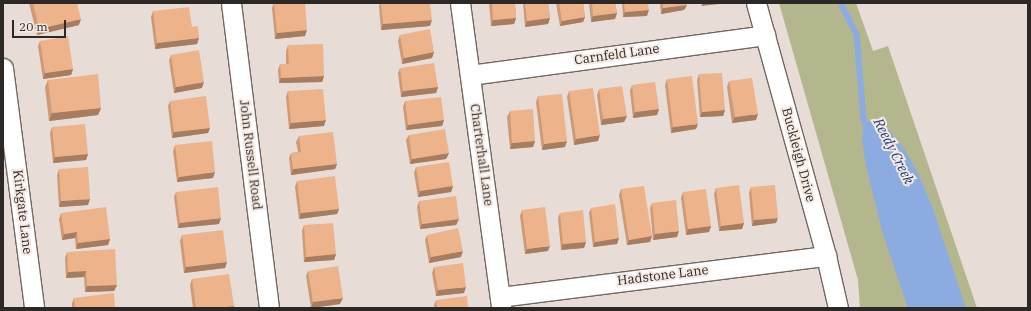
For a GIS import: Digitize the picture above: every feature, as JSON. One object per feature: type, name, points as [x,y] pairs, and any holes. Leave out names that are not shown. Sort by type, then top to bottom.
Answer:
[{"type":"street","name":"John Russell Road","points":[[230,3],[269,308]]},
{"type":"street","name":"Charterhall Lane","points":[[460,3],[500,303]]},
{"type":"street","name":"Buckleigh Drive","points":[[756,3],[826,256],[838,308]]},
{"type":"street","name":"Carnfeld Lane","points":[[470,75],[765,35]]},
{"type":"street","name":"Kirkgate Lane","points":[[3,68],[34,308]]},
{"type":"street","name":"Hadstone Lane","points":[[500,303],[826,256]]},
{"type":"green space","points":[[779,3],[856,3],[873,51],[888,46],[977,308],[860,308],[858,280]]},
{"type":"water","points":[[864,120],[888,129],[904,149],[918,173],[933,209],[966,308],[908,308],[883,234],[866,166],[862,139]]},
{"type":"building","points":[[33,3],[77,3],[81,19],[39,29]]},
{"type":"building","points":[[274,3],[305,3],[307,30],[277,33]]},
{"type":"building","points":[[381,3],[430,3],[432,20],[383,24]]},
{"type":"building","points":[[492,3],[515,3],[516,18],[493,20]]},
{"type":"building","points":[[525,3],[548,3],[550,18],[527,21]]},
{"type":"building","points":[[559,3],[583,3],[585,17],[562,21]]},
{"type":"building","points":[[592,3],[615,3],[617,13],[593,16]]},
{"type":"building","points":[[624,3],[648,3],[649,10],[625,12]]},
{"type":"building","points":[[663,3],[686,3],[687,5],[663,8]]},
{"type":"building","points":[[189,7],[192,27],[198,26],[199,38],[157,43],[153,11]]},
{"type":"building","points":[[430,29],[434,52],[404,58],[400,35]]},
{"type":"building","points":[[68,36],[73,69],[45,73],[40,41]]},
{"type":"building","points":[[323,44],[324,76],[281,78],[280,64],[289,64],[288,45]]},
{"type":"building","points":[[199,50],[204,82],[176,87],[171,55]]},
{"type":"building","points":[[434,63],[438,87],[403,91],[400,68]]},
{"type":"building","points":[[722,73],[725,110],[702,112],[699,74]]},
{"type":"building","points":[[98,74],[101,108],[52,113],[48,80]]},
{"type":"building","points":[[692,76],[698,124],[673,127],[667,79]]},
{"type":"building","points":[[752,78],[758,114],[735,117],[729,81]]},
{"type":"building","points":[[655,82],[659,109],[635,112],[632,85]]},
{"type":"building","points":[[622,86],[627,116],[603,119],[599,89]]},
{"type":"building","points":[[593,88],[600,135],[576,139],[569,91]]},
{"type":"building","points":[[323,89],[326,120],[291,123],[288,91]]},
{"type":"building","points":[[562,94],[567,141],[544,144],[538,96]]},
{"type":"building","points":[[206,96],[210,128],[174,132],[170,101]]},
{"type":"building","points":[[441,97],[444,120],[408,125],[405,101]]},
{"type":"building","points":[[533,109],[535,141],[512,143],[510,111]]},
{"type":"building","points":[[85,124],[88,154],[55,157],[52,127]]},
{"type":"building","points":[[445,129],[449,153],[412,159],[409,135]]},
{"type":"building","points":[[333,132],[337,164],[293,169],[291,153],[301,152],[299,136]]},
{"type":"building","points":[[212,141],[215,172],[179,177],[175,145]]},
{"type":"building","points":[[449,162],[453,186],[420,191],[416,167]]},
{"type":"building","points":[[88,167],[90,199],[61,201],[59,169]]},
{"type":"building","points":[[335,176],[339,209],[301,213],[297,181]]},
{"type":"building","points":[[739,185],[744,223],[721,226],[716,188]]},
{"type":"building","points":[[775,185],[778,218],[754,220],[751,187]]},
{"type":"building","points":[[644,186],[652,236],[629,240],[621,189]]},
{"type":"building","points":[[218,187],[221,218],[180,223],[176,192]]},
{"type":"building","points":[[706,189],[711,226],[688,229],[683,192]]},
{"type":"building","points":[[456,196],[459,219],[422,224],[419,201]]},
{"type":"building","points":[[676,200],[679,231],[655,234],[652,203]]},
{"type":"building","points":[[615,204],[619,238],[595,242],[591,208]]},
{"type":"building","points":[[106,207],[110,239],[78,243],[77,232],[64,234],[61,213]]},
{"type":"building","points":[[545,207],[550,246],[527,249],[522,210]]},
{"type":"building","points":[[583,210],[586,242],[563,244],[560,213]]},
{"type":"building","points":[[333,223],[336,254],[306,257],[304,225]]},
{"type":"building","points":[[458,228],[463,251],[431,257],[427,235]]},
{"type":"building","points":[[223,230],[227,262],[186,267],[182,235]]},
{"type":"building","points":[[115,249],[117,285],[87,286],[86,271],[68,272],[67,252]]},
{"type":"building","points":[[463,263],[466,287],[438,290],[434,267]]},
{"type":"building","points":[[338,266],[343,298],[313,302],[308,271]]},
{"type":"building","points":[[229,274],[234,306],[196,308],[192,279]]},
{"type":"building","points":[[114,293],[115,308],[75,308],[74,298]]},
{"type":"building","points":[[467,296],[468,308],[437,308],[436,300]]},
{"type":"waterway","name":"Reedy Creek","points":[[841,3],[857,34],[864,120],[867,125]]}]
